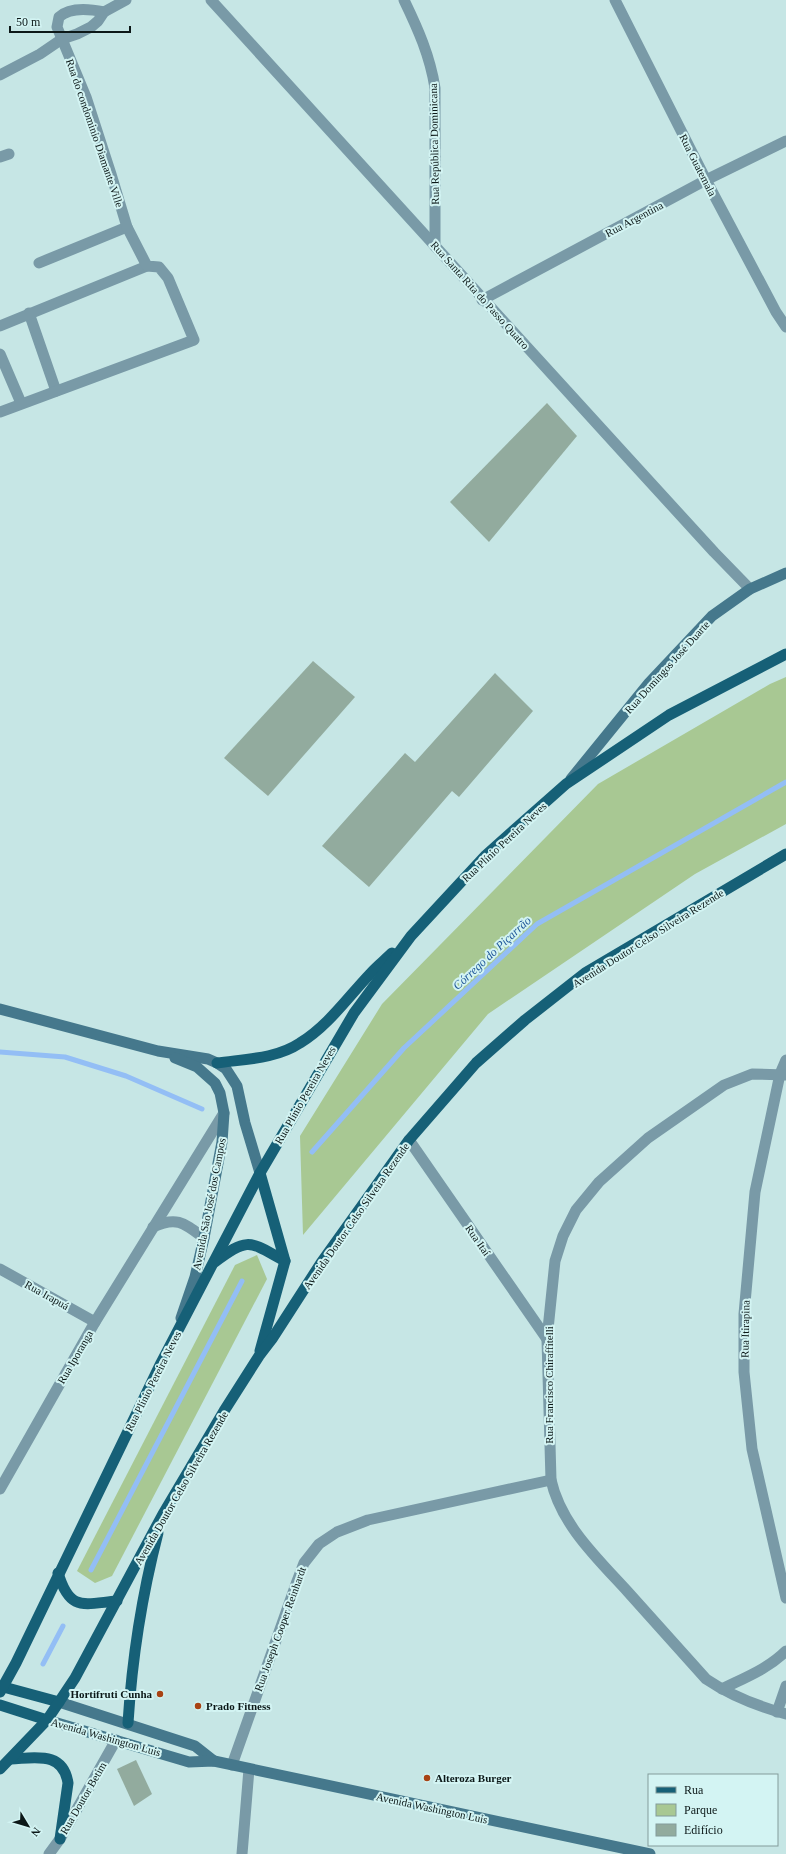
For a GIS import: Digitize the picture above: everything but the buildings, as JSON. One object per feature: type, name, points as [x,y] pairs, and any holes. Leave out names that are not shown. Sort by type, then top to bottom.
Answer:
[{"type":"main road","name":"Rua Domingos José Duarte","points":[[566,784],[650,683],[712,616],[750,589],[786,572]]},
{"type":"main road","name":"Rua Plínio Pereira Neves","points":[[1,1688],[16,1663],[58,1573],[173,1340],[260,1173],[354,1013],[411,936],[486,855],[566,784],[669,715],[786,654]]},
{"type":"main road","name":"Avenida Doutor Celso Silveira Rezende","points":[[0,1769],[47,1720],[60,1702],[117,1602],[163,1514],[259,1356],[272,1339],[321,1263],[409,1140],[476,1063],[525,1020],[579,978],[786,854]]},
{"type":"main road","points":[[217,1063],[262,1057],[300,1044],[333,1015],[371,972],[411,936]]},
{"type":"main road","name":"Avenida São José dos Campos","points":[[0,1009],[158,1051],[208,1059],[217,1063],[226,1069],[237,1086],[245,1123],[260,1173]]},
{"type":"main road","name":"Avenida São José dos Campos","points":[[158,1051],[196,1067],[208,1076],[215,1083],[220,1094],[224,1113],[221,1149],[204,1238],[195,1277],[173,1340]]},
{"type":"main road","points":[[259,1356],[285,1261],[260,1173]]},
{"type":"main road","points":[[212,1265],[235,1247],[248,1244],[257,1246],[285,1261]]},
{"type":"main road","points":[[128,1723],[142,1600],[163,1514]]},
{"type":"main road","points":[[58,1573],[63,1590],[70,1598],[81,1604],[117,1602]]},
{"type":"main road","name":"Avenida Washington Luis","points":[[1,1688],[60,1702],[128,1723],[195,1746],[214,1761]]},
{"type":"main road","name":"Avenida Washington Luis","points":[[0,1705],[189,1762],[214,1761],[650,1854]]},
{"type":"main road","points":[[11,1759],[43,1757],[54,1760],[66,1773],[68,1783],[60,1839]]},
{"type":"street","points":[[0,75],[40,54],[62,39],[91,27],[98,21],[104,12],[126,0]]},
{"type":"street","name":"Rua Santa Rita do Passo Quatro","points":[[210,0],[436,246],[482,300],[494,310],[714,552],[750,589]]},
{"type":"street","name":"Rua República Dominicana","points":[[404,0],[419,30],[431,65],[435,88],[436,246]]},
{"type":"street","name":"Rua Guatemala","points":[[615,0],[706,180],[781,310],[786,327]]},
{"type":"street","name":"Rua do condominio Diamante Ville","points":[[104,12],[74,10],[62,15],[58,20],[57,27],[86,97],[127,227],[147,266]]},
{"type":"street","name":"Rua Argentina","points":[[482,300],[706,180],[786,141]]},
{"type":"street","points":[[39,263],[127,227]]},
{"type":"street","points":[[0,326],[147,266],[159,267],[168,278],[194,340],[0,412]]},
{"type":"street","points":[[29,313],[56,391]]},
{"type":"street","points":[[0,354],[21,403]]},
{"type":"street","name":"Rua Itirapina","points":[[786,1060],[755,1192],[744,1314],[744,1365],[752,1449],[786,1598]]},
{"type":"street","name":"Rua Francisco Chiraffitelli","points":[[782,1713],[748,1702],[706,1679],[588,1548],[560,1509],[554,1494],[551,1480],[547,1339],[555,1261],[563,1236],[576,1210],[599,1182],[648,1138],[724,1085],[752,1074],[783,1075]]},
{"type":"street","name":"Rua Iporanga","points":[[0,1489],[95,1322],[224,1113]]},
{"type":"street","name":"Rua Itaí","points":[[409,1140],[547,1339]]},
{"type":"street","points":[[153,1227],[165,1222],[180,1222],[204,1238]]},
{"type":"street","name":"Rua Irapuá","points":[[0,1269],[95,1322]]},
{"type":"street","name":"Rua Joseph Cooper Reinhardt","points":[[232,1765],[298,1577],[304,1563],[319,1544],[337,1532],[368,1520],[551,1480]]},
{"type":"street","points":[[722,1689],[763,1669],[778,1659],[786,1651]]},
{"type":"street","points":[[782,1713],[786,1686]]},
{"type":"street","name":"Rua Doutor Betim","points":[[49,1854],[60,1839],[116,1740]]},
{"type":"street","points":[[242,1854],[248,1769]]},
{"type":"green space","points":[[786,677],[786,824],[695,874],[488,1014],[303,1235],[300,1136],[382,1004],[598,784],[770,684]]},
{"type":"green space","points":[[257,1255],[267,1279],[112,1576],[95,1583],[77,1571],[235,1265]]},
{"type":"waterway","name":"Córrego do Piçarrão","points":[[312,1152],[404,1048],[537,924],[786,782]]},
{"type":"waterway","name":"Córrego do Piçarrão","points":[[0,1052],[65,1057],[126,1076],[202,1109]]},
{"type":"waterway","points":[[91,1570],[242,1281]]},
{"type":"waterway","points":[[43,1664],[63,1626]]},
{"type":"place","name":"Hortifruti Cunha","points":[[160,1694]]},
{"type":"place","name":"Prado Fitness","points":[[198,1706]]},
{"type":"place","name":"Alteroza Burger","points":[[427,1778]]}]
